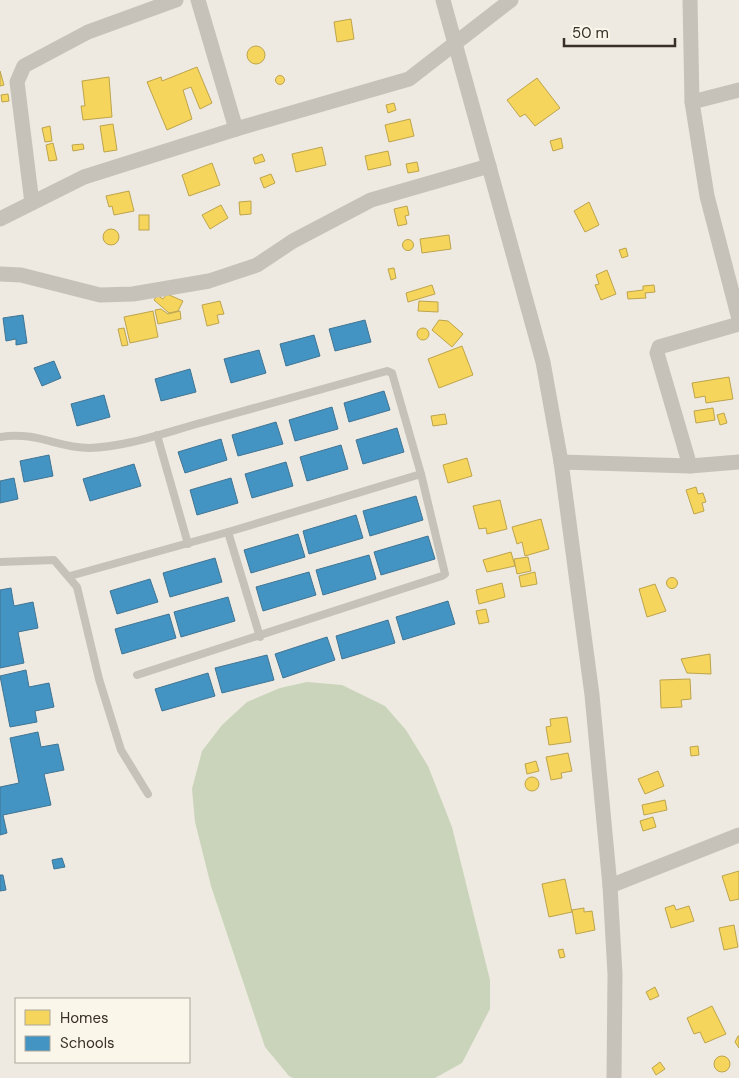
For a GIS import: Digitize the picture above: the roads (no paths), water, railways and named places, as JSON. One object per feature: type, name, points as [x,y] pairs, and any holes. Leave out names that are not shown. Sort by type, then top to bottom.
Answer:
[{"type":"street","points":[[32,203],[16,82],[24,66],[88,32],[176,0]]},
{"type":"street","points":[[198,0],[236,129]]},
{"type":"street","points":[[443,0],[543,362],[561,462],[592,695],[610,886],[615,974],[614,1078]]},
{"type":"street","points":[[0,219],[84,178],[236,129],[409,79],[418,74],[455,41],[511,0]]},
{"type":"street","points":[[690,0],[692,102],[707,196],[739,319]]},
{"type":"street","points":[[692,102],[739,90]]},
{"type":"street","points":[[0,274],[21,275],[100,296],[134,294],[209,281],[257,265],[293,241],[371,200],[489,166]]},
{"type":"street","points":[[690,466],[658,353],[659,347],[739,324]]},
{"type":"street","points":[[561,462],[690,466],[739,462]]},
{"type":"street","points":[[610,886],[739,834]]},
{"type":"lane","points":[[0,437],[16,434],[40,437],[67,445],[89,448],[157,435],[390,371],[392,373],[421,474],[445,574],[260,637],[137,675]]},
{"type":"lane","points":[[157,435],[188,544]]},
{"type":"lane","points":[[70,576],[188,544],[421,474]]},
{"type":"lane","points":[[228,532],[260,637]]},
{"type":"lane","points":[[0,562],[54,560],[70,576],[77,587],[99,679],[121,750],[148,794]]}]
